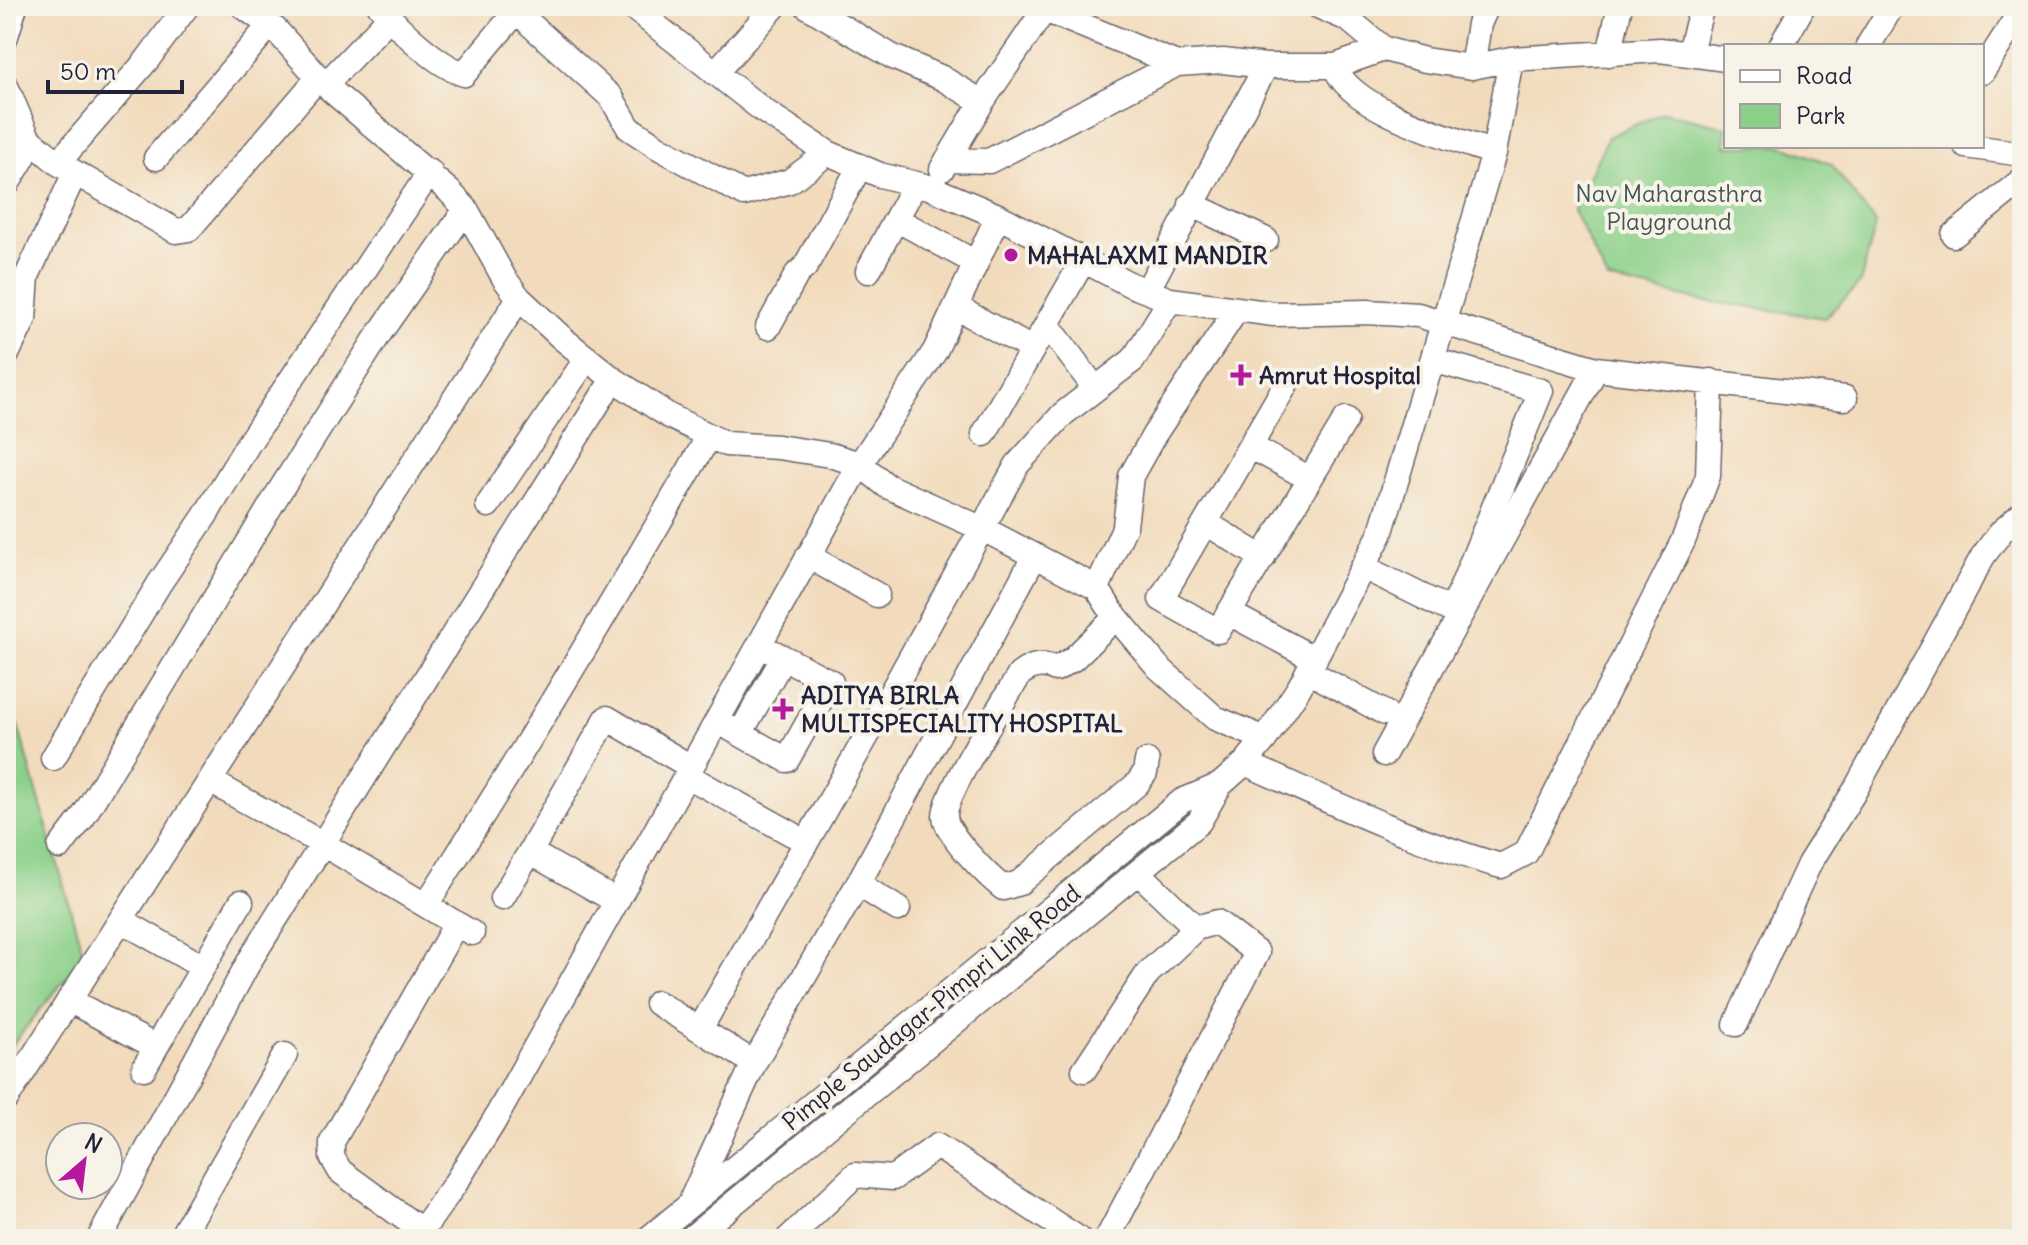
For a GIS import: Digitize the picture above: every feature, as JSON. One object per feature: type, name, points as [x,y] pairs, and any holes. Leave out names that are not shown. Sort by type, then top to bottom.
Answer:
[{"type":"street","points":[[6,36],[15,6]]},
{"type":"street","points":[[6,356],[24,319],[27,276],[66,168],[187,6]]},
{"type":"street","points":[[243,6],[270,25],[322,82],[430,172],[466,209],[504,278],[519,298],[613,379],[669,416],[726,444],[791,449],[830,455],[860,464],[887,486],[983,529],[1097,588],[1116,617],[1158,667],[1215,718],[1265,739]]},
{"type":"street","points":[[631,6],[764,111],[828,153],[998,216],[1083,261],[1158,295],[1274,314],[1367,312],[1418,315],[1596,369],[1845,398]]},
{"type":"street","points":[[715,73],[775,6]]},
{"type":"street","points":[[807,6],[893,57],[942,78],[982,102]]},
{"type":"street","points":[[1320,6],[1348,19],[1384,49],[1425,60],[1472,67],[1511,59],[1660,50],[1724,59]]},
{"type":"street","points":[[1472,67],[1479,24],[1487,6]]},
{"type":"street","points":[[1609,54],[1620,6]]},
{"type":"street","points":[[1690,52],[1702,6]]},
{"type":"street","points":[[1782,44],[1803,6]]},
{"type":"street","points":[[1869,44],[1892,6]]},
{"type":"street","points":[[6,86],[28,138],[66,168],[176,231],[189,229],[384,12],[449,69],[464,74],[517,7],[531,25],[611,97],[629,128],[744,194],[790,181],[828,153]]},
{"type":"street","points":[[868,271],[896,219],[947,160],[1046,8],[1177,64]]},
{"type":"street","points":[[1984,69],[2022,9]]},
{"type":"street","points":[[156,158],[270,25]]},
{"type":"street","points":[[947,160],[989,161],[1177,64],[1223,61],[1266,66],[1335,66],[1384,49]]},
{"type":"street","name":"Pimple Saudagar-Pimpri Link Road","points":[[648,1239],[1182,801],[1220,785],[1245,763],[1282,716],[1365,568],[1385,521],[1494,153],[1511,59]]},
{"type":"street","points":[[700,1029],[1017,465],[1063,414],[1094,387],[1133,360],[1191,204],[1266,66]]},
{"type":"street","points":[[1335,66],[1350,90],[1402,120],[1494,153]]},
{"type":"street","points":[[6,186],[23,158],[28,138]]},
{"type":"street","points":[[1980,148],[2022,154]]},
{"type":"street","points":[[768,327],[860,166]]},
{"type":"street","points":[[53,758],[248,444],[430,172]]},
{"type":"street","points":[[1954,235],[2022,180]]},
{"type":"street","points":[[1191,204],[1266,240]]},
{"type":"street","points":[[60,847],[83,817],[271,505],[379,334],[466,209]]},
{"type":"street","points":[[210,781],[464,928],[332,1142],[332,1157],[340,1171],[419,1235],[493,1123],[860,464],[935,351],[998,216]]},
{"type":"street","points":[[896,219],[976,263]]},
{"type":"street","points":[[984,434],[1083,261]]},
{"type":"street","points":[[6,1099],[519,298]]},
{"type":"street","points":[[956,307],[1032,349]]},
{"type":"street","points":[[1097,588],[1125,526],[1131,476],[1154,435],[1237,309]]},
{"type":"street","points":[[1047,324],[1094,387]]},
{"type":"street","points":[[488,505],[587,358]]},
{"type":"street","points":[[1365,568],[1452,611],[1541,391],[1433,360]]},
{"type":"street","points":[[1384,754],[1596,369]]},
{"type":"street","points":[[99,1239],[250,960],[613,379]]},
{"type":"street","points":[[1245,763],[1451,852],[1501,866],[1526,853],[1683,541],[1708,476],[1711,381]]},
{"type":"street","points":[[1285,386],[1161,599],[1218,631],[1346,419]]},
{"type":"street","points":[[426,905],[515,765],[709,436]]},
{"type":"street","points":[[1250,446],[1310,479]]},
{"type":"street","points":[[1736,1024],[1809,864],[1854,792],[1983,556],[2001,532],[2022,514]]},
{"type":"street","points":[[1206,523],[1263,558]]},
{"type":"street","points":[[808,556],[877,595]]},
{"type":"street","points":[[695,1236],[688,1207],[754,1063],[858,884],[1034,557]]},
{"type":"street","points":[[1229,613],[1385,713]]},
{"type":"street","points":[[1116,617],[1073,659],[1056,669],[1047,665],[1031,666],[1020,674],[946,804],[945,820],[989,877],[1003,888],[1019,883],[1137,784],[1145,773],[1147,761]]},
{"type":"street","points":[[717,721],[787,760],[831,682],[759,645]]},
{"type":"street","points":[[740,734],[783,658]]},
{"type":"street","points":[[502,898],[607,718],[792,834]]},
{"type":"street","name":"Pimple Saudagar-Pimpri Link Road","points":[[695,1236],[1199,822],[1220,785]]},
{"type":"street","points":[[530,852],[616,901]]},
{"type":"street","points":[[1138,872],[1196,928]]},
{"type":"street","points":[[858,884],[898,909]]},
{"type":"street","points":[[69,1000],[150,1057],[241,902]]},
{"type":"street","points":[[121,920],[203,967]]},
{"type":"street","points":[[1084,1070],[1148,973],[1196,928],[1217,922],[1257,953],[1107,1239]]},
{"type":"street","points":[[657,1003],[754,1063]]},
{"type":"street","points":[[180,1239],[285,1055]]},
{"type":"street","points":[[788,1239],[855,1175],[893,1178],[937,1146],[1079,1239]]},
{"type":"green space","name":"Nav Maharasthra Playground","points":[[1664,112],[1724,127],[1724,148],[1788,148],[1831,164],[1876,224],[1860,283],[1825,318],[1698,300],[1608,280],[1573,210],[1608,137]]},
{"type":"green space","points":[[6,684],[84,956],[6,1056]]},
{"type":"place","name":"MAHALAXMI MANDIR","points":[[1011,255]]},
{"type":"place","name":"Amrut Hospital","points":[[1241,375]]},
{"type":"place","name":"ADITYA BIRLA MULTISPECIALITY HOSPITAL","points":[[783,709]]}]
